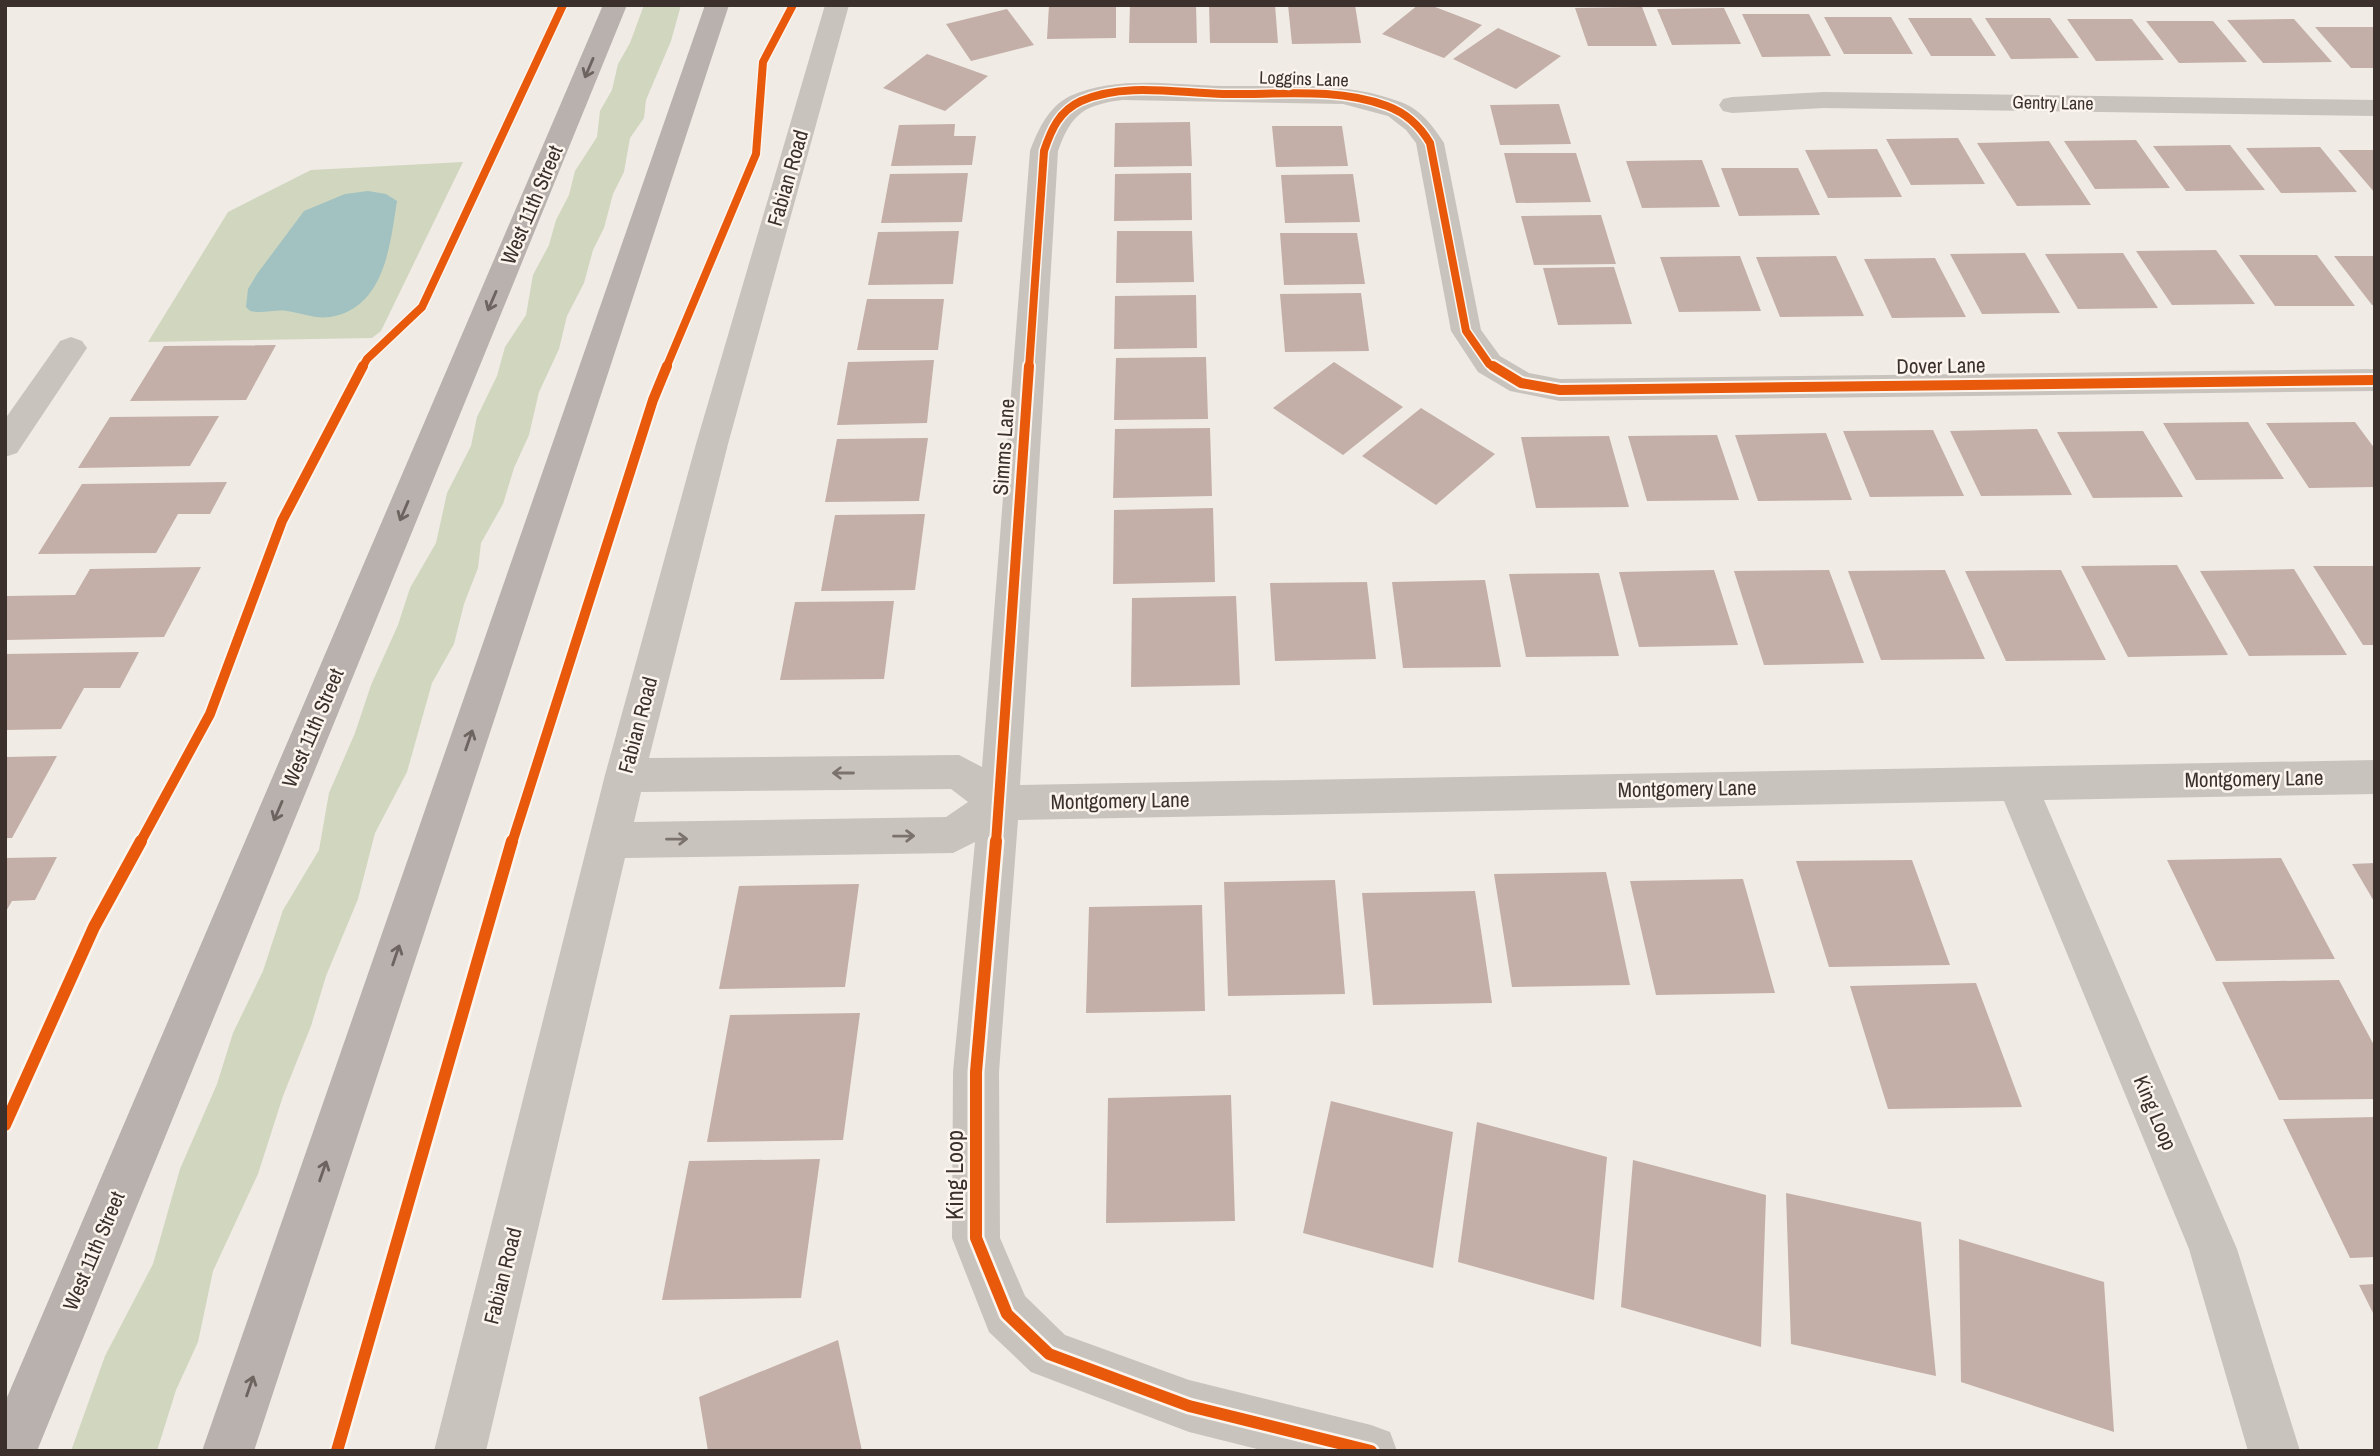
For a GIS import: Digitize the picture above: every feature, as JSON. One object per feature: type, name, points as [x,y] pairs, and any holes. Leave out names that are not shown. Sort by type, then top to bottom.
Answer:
[{"type":"main road","name":"West 11th Street","points":[[10,1451],[615,5]]},
{"type":"main road","points":[[228,1451],[717,5]]},
{"type":"street","name":"Fabian Road","points":[[460,1451],[625,775],[712,444],[837,5]]},
{"type":"street","name":"Loggins Lane","points":[[1074,105],[1090,98],[1126,92],[1153,92],[1342,96],[1382,104],[1401,111],[1424,131],[1430,143],[1466,331],[1489,363],[1510,376]]},
{"type":"street","name":"Gentry Lane","points":[[1732,105],[1824,100],[2375,108]]},
{"type":"street","name":"Simms Lane","points":[[999,803],[1044,151],[1054,121],[1074,105]]},
{"type":"street","points":[[5,445],[71,348]]},
{"type":"street","name":"Dover Lane","points":[[1510,376],[1521,383],[1560,390],[2375,380]]},
{"type":"street","points":[[609,840],[953,835],[999,803],[959,772],[625,775]]},
{"type":"street","name":"Montgomery Lane","points":[[999,803],[2375,777]]},
{"type":"street","name":"King Loop","points":[[2016,782],[2213,1250],[2274,1451]]},
{"type":"street","name":"King Loop","points":[[999,803],[976,1072],[976,1238],[1007,1314],[1049,1354],[1062,1359],[1189,1406],[1371,1451]]},
{"type":"green space","points":[[644,5],[681,5],[671,41],[646,100],[644,118],[630,138],[624,172],[613,194],[584,283],[567,316],[559,349],[539,392],[529,435],[514,468],[503,504],[481,543],[478,568],[464,604],[454,644],[432,683],[407,772],[375,833],[358,899],[326,976],[258,1174],[213,1271],[198,1342],[176,1390],[157,1451],[71,1451],[105,1356],[153,1264],[180,1169],[217,1084],[233,1033],[263,971],[283,910],[319,850],[329,793],[355,733],[371,685],[398,625],[410,588],[436,543],[447,493],[471,446],[477,417],[497,376],[505,347],[526,315],[533,275],[549,245],[556,220],[569,195],[575,171],[597,137],[600,111],[612,90],[618,64],[630,43]]},
{"type":"green space","points":[[463,162],[381,331],[372,338],[148,342],[228,212],[311,170]]},
{"type":"water","points":[[368,191],[386,194],[397,201],[382,272],[363,301],[348,311],[330,317],[313,317],[282,311],[255,312],[246,307],[248,289],[257,274],[304,211],[345,194]]},
{"type":"building","points":[[1049,5],[1116,5],[1116,38],[1047,39]]},
{"type":"building","points":[[1130,5],[1196,5],[1197,43],[1129,43]]},
{"type":"building","points":[[1209,5],[1275,5],[1278,43],[1210,43]]},
{"type":"building","points":[[1288,5],[1355,5],[1361,43],[1292,44]]},
{"type":"building","points":[[1418,5],[1430,5],[1482,25],[1444,58],[1382,34]]},
{"type":"building","points":[[1642,7],[1657,46],[1588,46],[1575,8]]},
{"type":"building","points":[[1724,8],[1741,44],[1672,45],[1657,9]]},
{"type":"building","points":[[1007,9],[1034,45],[971,61],[946,24]]},
{"type":"building","points":[[1742,14],[1809,14],[1831,56],[1762,57]]},
{"type":"building","points":[[1824,17],[1891,17],[1913,54],[1844,54]]},
{"type":"building","points":[[1908,18],[1971,18],[1996,56],[1931,56]]},
{"type":"building","points":[[1985,18],[2050,18],[2079,58],[2011,59]]},
{"type":"building","points":[[2067,19],[2132,19],[2164,60],[2096,61]]},
{"type":"building","points":[[2294,19],[2332,62],[2263,63],[2227,20]]},
{"type":"building","points":[[2146,21],[2213,21],[2247,62],[2179,63]]},
{"type":"building","points":[[2315,27],[2375,27],[2375,68],[2351,68]]},
{"type":"building","points":[[1498,28],[1561,56],[1516,89],[1453,59]]},
{"type":"building","points":[[927,54],[988,76],[945,111],[883,88]]},
{"type":"building","points":[[1559,104],[1571,144],[1500,145],[1490,105]]},
{"type":"building","points":[[1190,122],[1192,166],[1114,167],[1115,123]]},
{"type":"building","points":[[955,124],[954,136],[976,136],[972,165],[891,166],[899,125]]},
{"type":"building","points":[[1272,126],[1342,126],[1348,166],[1276,167]]},
{"type":"building","points":[[1958,138],[1985,184],[1911,185],[1886,139]]},
{"type":"building","points":[[2136,140],[2170,188],[2095,189],[2064,141]]},
{"type":"building","points":[[2049,141],[2091,205],[2017,206],[1977,143]]},
{"type":"building","points":[[2230,145],[2265,190],[2186,191],[2153,146]]},
{"type":"building","points":[[2320,147],[2357,192],[2281,193],[2246,148]]},
{"type":"building","points":[[1877,149],[1902,197],[1828,198],[1805,150]]},
{"type":"building","points":[[2338,150],[2375,150],[2375,193]]},
{"type":"building","points":[[1504,153],[1576,153],[1591,202],[1516,203]]},
{"type":"building","points":[[1702,160],[1720,207],[1642,208],[1626,161]]},
{"type":"building","points":[[1721,168],[1798,168],[1820,215],[1739,216]]},
{"type":"building","points":[[968,173],[962,222],[881,223],[890,174]]},
{"type":"building","points":[[1191,173],[1192,220],[1114,221],[1115,174]]},
{"type":"building","points":[[1353,174],[1360,222],[1285,223],[1281,175]]},
{"type":"building","points":[[1601,215],[1616,264],[1534,265],[1521,216]]},
{"type":"building","points":[[959,231],[953,284],[868,285],[878,232]]},
{"type":"building","points":[[1117,231],[1192,231],[1194,282],[1116,283]]},
{"type":"building","points":[[1280,233],[1357,233],[1365,284],[1284,285]]},
{"type":"building","points":[[2216,250],[2255,304],[2172,305],[2136,251]]},
{"type":"building","points":[[2025,253],[2060,313],[1982,314],[1950,254]]},
{"type":"building","points":[[2123,253],[2158,308],[2078,309],[2045,254]]},
{"type":"building","points":[[2239,255],[2317,255],[2355,306],[2275,306]]},
{"type":"building","points":[[1740,256],[1761,311],[1679,312],[1660,257]]},
{"type":"building","points":[[1836,256],[1864,316],[1780,317],[1756,257]]},
{"type":"building","points":[[2334,256],[2375,256],[2375,305],[2372,305]]},
{"type":"building","points":[[1935,258],[1966,317],[1892,318],[1864,259]]},
{"type":"building","points":[[1614,267],[1632,324],[1558,325],[1543,268]]},
{"type":"building","points":[[1361,293],[1369,351],[1285,352],[1280,294]]},
{"type":"building","points":[[1196,295],[1197,348],[1114,349],[1115,296]]},
{"type":"building","points":[[867,299],[944,299],[938,350],[857,350]]},
{"type":"building","points":[[276,345],[246,400],[130,401],[164,346]]},
{"type":"building","points":[[1206,357],[1208,419],[1114,420],[1116,358]]},
{"type":"building","points":[[934,360],[927,423],[837,425],[848,362]]},
{"type":"building","points":[[1334,362],[1403,407],[1343,455],[1273,408]]},
{"type":"building","points":[[1421,408],[1495,454],[1436,505],[1362,456]]},
{"type":"building","points":[[219,416],[190,466],[78,468],[110,417]]},
{"type":"building","points":[[2248,422],[2284,479],[2196,480],[2163,423]]},
{"type":"building","points":[[2355,422],[2375,449],[2375,487],[2309,488],[2266,423]]},
{"type":"building","points":[[1210,428],[1212,496],[1113,498],[1115,429]]},
{"type":"building","points":[[2037,429],[2072,495],[1981,496],[1950,431]]},
{"type":"building","points":[[1933,430],[1964,496],[1870,497],[1843,431]]},
{"type":"building","points":[[2143,431],[2183,497],[2093,498],[2057,432]]},
{"type":"building","points":[[1826,433],[1852,500],[1758,501],[1735,435]]},
{"type":"building","points":[[1717,435],[1739,500],[1647,501],[1628,436]]},
{"type":"building","points":[[1609,436],[1629,507],[1536,508],[1521,437]]},
{"type":"building","points":[[928,438],[919,501],[825,502],[837,439]]},
{"type":"building","points":[[227,482],[210,514],[178,514],[156,553],[38,554],[82,484]]},
{"type":"building","points":[[1213,508],[1215,582],[1113,584],[1114,510]]},
{"type":"building","points":[[925,514],[915,590],[821,591],[835,515]]},
{"type":"building","points":[[2177,565],[2228,655],[2128,657],[2081,566]]},
{"type":"building","points":[[2313,566],[2375,566],[2375,645],[2363,645]]},
{"type":"building","points":[[201,567],[164,637],[5,640],[7,596],[75,595],[90,569]]},
{"type":"building","points":[[2294,569],[2347,655],[2249,656],[2200,571]]},
{"type":"building","points":[[1714,570],[1738,645],[1639,647],[1619,572]]},
{"type":"building","points":[[1829,570],[1864,663],[1764,665],[1734,571]]},
{"type":"building","points":[[1945,570],[1985,659],[1881,660],[1848,571]]},
{"type":"building","points":[[2061,570],[2106,660],[2006,661],[1965,571]]},
{"type":"building","points":[[1599,573],[1619,656],[1526,657],[1509,574]]},
{"type":"building","points":[[1485,580],[1501,667],[1403,668],[1392,582]]},
{"type":"building","points":[[1367,582],[1376,659],[1275,661],[1270,583]]},
{"type":"building","points":[[1236,596],[1240,685],[1131,687],[1132,598]]},
{"type":"building","points":[[894,601],[884,679],[780,680],[795,602]]},
{"type":"building","points":[[139,652],[120,688],[84,688],[61,729],[5,730],[5,654]]},
{"type":"building","points":[[57,756],[12,838],[5,838],[5,757]]},
{"type":"building","points":[[57,857],[35,900],[12,901],[5,913],[5,858]]},
{"type":"building","points":[[2281,858],[2335,959],[2216,961],[2167,860]]},
{"type":"building","points":[[1912,860],[1950,965],[1829,967],[1796,861]]},
{"type":"building","points":[[2375,863],[2375,903],[2352,864]]},
{"type":"building","points":[[1606,872],[1630,985],[1512,987],[1494,874]]},
{"type":"building","points":[[1743,879],[1775,993],[1656,995],[1630,881]]},
{"type":"building","points":[[1335,880],[1345,994],[1228,996],[1224,882]]},
{"type":"building","points":[[859,884],[845,987],[719,989],[739,886]]},
{"type":"building","points":[[1475,891],[1492,1003],[1373,1005],[1362,893]]},
{"type":"building","points":[[1202,905],[1205,1011],[1086,1013],[1089,907]]},
{"type":"building","points":[[2339,980],[2375,1047],[2375,1099],[2279,1100],[2222,982]]},
{"type":"building","points":[[1976,983],[2022,1107],[1888,1109],[1850,986]]},
{"type":"building","points":[[860,1013],[843,1140],[707,1142],[730,1015]]},
{"type":"building","points":[[1231,1095],[1235,1221],[1106,1223],[1108,1098]]},
{"type":"building","points":[[1331,1101],[1453,1132],[1433,1268],[1303,1233]]},
{"type":"building","points":[[2375,1117],[2375,1257],[2350,1258],[2283,1119]]},
{"type":"building","points":[[1477,1122],[1607,1157],[1594,1300],[1458,1262]]},
{"type":"building","points":[[820,1159],[801,1298],[662,1300],[689,1161]]},
{"type":"building","points":[[1633,1160],[1766,1195],[1761,1347],[1621,1307]]},
{"type":"building","points":[[1786,1193],[1921,1222],[1936,1376],[1791,1344]]},
{"type":"building","points":[[1959,1239],[2104,1282],[2114,1432],[1961,1382]]},
{"type":"building","points":[[2375,1284],[2375,1317],[2359,1285]]},
{"type":"building","points":[[838,1340],[862,1451],[708,1451],[699,1397]]},
{"type":"cycle path","points":[[5,1125],[94,927],[210,714],[282,521],[367,359],[422,307],[563,5]]},
{"type":"cycle path","points":[[337,1451],[512,841],[653,400],[756,154],[763,62],[793,5]]},
{"type":"cycle path","points":[[1371,1451],[1189,1406],[1049,1354],[1007,1314],[976,1238],[976,1072],[999,803],[1044,151],[1059,118],[1071,106],[1090,98],[1122,92],[1156,91],[1343,96],[1382,104],[1404,114],[1430,143],[1466,331],[1489,364],[1521,383],[1560,390],[2375,380]]}]
